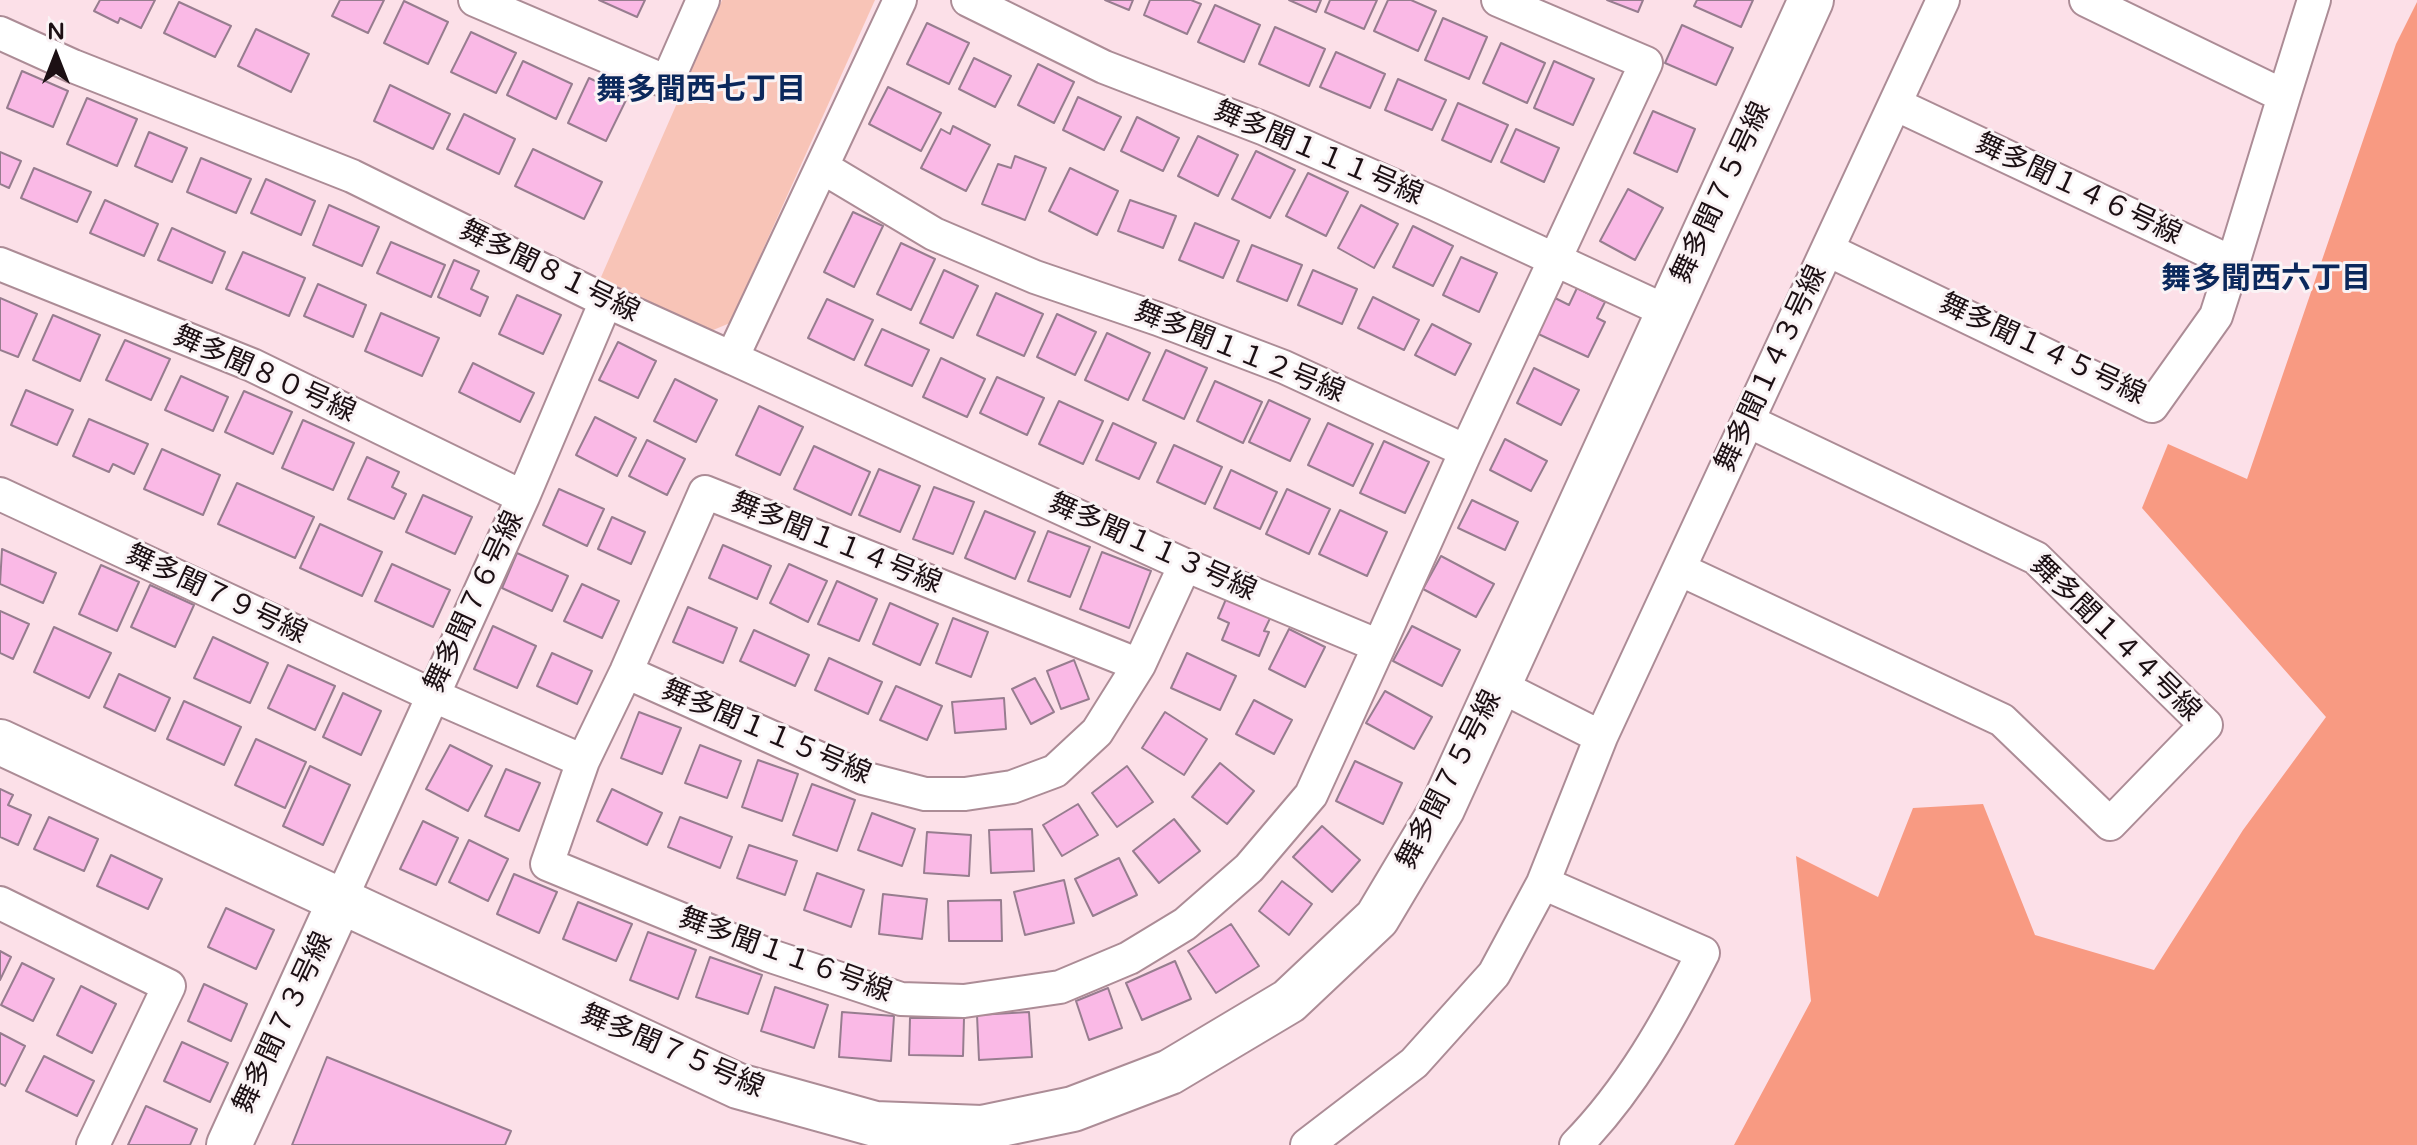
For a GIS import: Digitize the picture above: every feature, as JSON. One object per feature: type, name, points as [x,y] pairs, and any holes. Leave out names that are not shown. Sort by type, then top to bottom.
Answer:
[{"type":"street","points":[[475,0],[667,82],[703,0]]},
{"type":"street","points":[[732,358],[900,0]]},
{"type":"street","name":"舞多聞１１１号線","points":[[968,0],[1104,67],[1265,129],[1668,312]]},
{"type":"street","points":[[1379,646],[1646,63],[1498,0]]},
{"type":"street","name":"舞多聞７５号線","points":[[0,742],[738,1086],[875,1124],[982,1128],[1073,1109],[1170,1072],[1289,1001],[1377,918],[1442,809],[1811,0]]},
{"type":"street","name":"舞多聞１４３号線","points":[[1307,1145],[1414,1063],[1494,974],[1543,883],[1601,737],[1943,0]]},
{"type":"street","points":[[2086,0],[2284,96]]},
{"type":"street","points":[[2233,263],[2314,0]]},
{"type":"street","name":"舞多聞８１号線","points":[[0,33],[73,66],[352,176],[606,301],[732,358]]},
{"type":"street","name":"舞多聞１４６号線","points":[[1895,104],[2233,263]]},
{"type":"street","name":"舞多聞１１２号線","points":[[822,167],[934,234],[1035,277],[1284,367],[1466,451]]},
{"type":"street","name":"舞多聞１４５号線","points":[[1828,250],[2152,406],[2216,316],[2233,263]]},
{"type":"street","name":"舞多聞８０号線","points":[[0,264],[252,365],[523,497]]},
{"type":"street","name":"舞多聞７６号線","points":[[340,901],[523,497],[606,301]]},
{"type":"street","name":"舞多聞１１３号線","points":[[732,358],[1185,565],[1379,646]]},
{"type":"street","name":"舞多聞１４４号線","points":[[1679,569],[2002,720],[2110,824],[2206,725],[2036,558],[1748,421]]},
{"type":"street","name":"舞多聞１１４号線","points":[[583,761],[626,672],[705,492],[1139,665]]},
{"type":"street","name":"舞多聞７９号線","points":[[0,494],[432,695]]},
{"type":"street","points":[[1139,665],[1185,565]]},
{"type":"street","name":"舞多聞１１６号線","points":[[583,761],[547,864],[768,955],[901,999],[964,1001],[1013,995],[1060,987],[1129,958],[1185,924],[1249,868],[1311,795],[1379,646]]},
{"type":"street","name":"舞多聞１１５号線","points":[[626,672],[863,778],[925,794],[965,794],[1012,787],[1055,771],[1097,732],[1139,665]]},
{"type":"street","points":[[1498,685],[1601,737]]},
{"type":"street","points":[[432,695],[583,761]]},
{"type":"street","points":[[1543,883],[1703,953],[1668,1022],[1606,1115],[1576,1145]]},
{"type":"street","name":"舞多聞７３号線","points":[[229,1145],[340,901]]},
{"type":"street","points":[[0,903],[169,986],[93,1145]]},
{"type":"shaded area","points":[[722,0],[875,0],[730,323],[706,333],[598,284]]},
{"type":"shaded area","points":[[2417,2],[2417,1145],[1734,1145],[1811,1001],[1796,856],[1878,897],[1913,808],[1983,804],[2035,935],[2154,970],[2243,830],[2326,717],[2142,508],[2168,444],[2247,479],[2396,44]]},
{"type":"building","points":[[100,0],[155,0],[141,28],[120,18],[118,23],[94,11]]},
{"type":"building","points":[[340,0],[384,0],[368,33],[332,16]]},
{"type":"building","points":[[599,0],[645,0],[637,17]]},
{"type":"building","points":[[1105,0],[1133,0],[1129,10]]},
{"type":"building","points":[[1150,0],[1191,0],[1201,4],[1187,34],[1144,15]]},
{"type":"building","points":[[1289,0],[1321,0],[1316,12]]},
{"type":"building","points":[[1330,0],[1377,0],[1364,29],[1325,12]]},
{"type":"building","points":[[1388,0],[1411,0],[1436,11],[1418,51],[1374,31]]},
{"type":"building","points":[[1607,0],[1643,0],[1638,12]]},
{"type":"building","points":[[1697,0],[1753,0],[1741,27],[1694,6]]},
{"type":"building","points":[[404,1],[448,22],[428,64],[384,43]]},
{"type":"building","points":[[179,2],[231,26],[215,57],[164,33]]},
{"type":"building","points":[[1215,5],[1260,25],[1244,62],[1198,42]]},
{"type":"building","points":[[1443,18],[1487,37],[1469,79],[1425,60]]},
{"type":"building","points":[[927,23],[969,43],[949,84],[907,64]]},
{"type":"building","points":[[1682,25],[1733,48],[1716,85],[1665,63]]},
{"type":"building","points":[[1275,27],[1325,49],[1309,86],[1259,64]]},
{"type":"building","points":[[256,29],[309,54],[291,92],[238,66]]},
{"type":"building","points":[[471,32],[516,53],[496,93],[451,72]]},
{"type":"building","points":[[1501,43],[1545,63],[1527,103],[1483,83]]},
{"type":"building","points":[[1336,52],[1385,74],[1370,108],[1320,87]]},
{"type":"building","points":[[974,58],[1011,76],[995,107],[959,89]]},
{"type":"building","points":[[523,61],[572,84],[556,119],[507,95]]},
{"type":"building","points":[[1554,61],[1594,79],[1573,125],[1534,108]]},
{"type":"building","points":[[1038,64],[1074,82],[1054,123],[1018,105]]},
{"type":"building","points":[[22,71],[68,91],[53,127],[7,108]]},
{"type":"building","points":[[589,78],[628,96],[606,141],[568,123]]},
{"type":"building","points":[[1398,79],[1446,100],[1432,130],[1385,110]]},
{"type":"building","points":[[390,85],[450,114],[433,149],[374,121]]},
{"type":"building","points":[[888,87],[941,113],[921,151],[869,124]]},
{"type":"building","points":[[1078,97],[1121,117],[1104,150],[1063,130]]},
{"type":"building","points":[[87,98],[137,119],[117,166],[67,144]]},
{"type":"building","points":[[1458,103],[1508,125],[1491,162],[1442,140]]},
{"type":"building","points":[[1653,111],[1695,129],[1677,172],[1634,153]]},
{"type":"building","points":[[464,114],[515,139],[499,174],[447,149]]},
{"type":"building","points":[[1137,117],[1179,138],[1163,171],[1121,151]]},
{"type":"building","points":[[953,126],[990,145],[966,191],[921,168],[941,129],[950,134]]},
{"type":"building","points":[[1516,129],[1559,148],[1544,182],[1501,162]]},
{"type":"building","points":[[149,132],[187,148],[172,182],[135,166]]},
{"type":"building","points":[[1198,136],[1238,155],[1218,196],[1178,176]]},
{"type":"building","points":[[533,149],[602,182],[584,219],[515,186]]},
{"type":"building","points":[[1256,151],[1295,170],[1270,218],[1232,199]]},
{"type":"building","points":[[0,152],[21,161],[9,188],[0,184]]},
{"type":"building","points":[[1015,156],[1046,168],[1025,220],[982,204],[998,164],[1011,168]]},
{"type":"building","points":[[201,158],[251,179],[236,213],[187,192]]},
{"type":"building","points":[[34,168],[91,192],[77,222],[21,198]]},
{"type":"building","points":[[1070,168],[1118,191],[1097,235],[1049,211]]},
{"type":"building","points":[[1308,173],[1348,192],[1326,236],[1286,216]]},
{"type":"building","points":[[266,179],[315,201],[301,235],[251,213]]},
{"type":"building","points":[[1628,189],[1663,208],[1635,260],[1600,241]]},
{"type":"building","points":[[105,200],[158,224],[144,256],[90,233]]},
{"type":"building","points":[[1130,200],[1176,216],[1163,248],[1118,231]]},
{"type":"building","points":[[329,205],[379,227],[362,266],[313,245]]},
{"type":"building","points":[[1361,205],[1398,224],[1374,268],[1338,248]]},
{"type":"building","points":[[853,212],[883,226],[854,287],[824,272]]},
{"type":"building","points":[[1195,223],[1239,241],[1223,278],[1179,260]]},
{"type":"building","points":[[1413,226],[1453,246],[1433,286],[1393,267]]},
{"type":"building","points":[[172,228],[225,252],[212,283],[158,260]]},
{"type":"building","points":[[391,242],[445,265],[431,297],[377,273]]},
{"type":"building","points":[[901,243],[935,259],[911,310],[877,294]]},
{"type":"building","points":[[1252,245],[1302,265],[1287,301],[1237,281]]},
{"type":"building","points":[[243,252],[305,278],[289,316],[226,289]]},
{"type":"building","points":[[1461,257],[1497,273],[1479,312],[1443,295]]},
{"type":"building","points":[[454,260],[479,271],[471,289],[488,297],[480,316],[438,297]]},
{"type":"building","points":[[944,270],[978,286],[953,338],[920,323]]},
{"type":"building","points":[[1313,270],[1357,289],[1342,324],[1298,305]]},
{"type":"building","points":[[318,284],[366,305],[353,337],[304,316]]},
{"type":"building","points":[[1577,288],[1605,302],[1597,318],[1605,322],[1588,357],[1534,332],[1551,296],[1569,305]]},
{"type":"building","points":[[996,293],[1043,314],[1024,356],[977,335]]},
{"type":"building","points":[[517,295],[561,315],[543,354],[499,334]]},
{"type":"building","points":[[1373,297],[1419,320],[1404,350],[1358,328]]},
{"type":"building","points":[[0,298],[37,314],[18,357],[0,350]]},
{"type":"building","points":[[827,299],[873,320],[854,360],[808,338]]},
{"type":"building","points":[[381,313],[439,338],[422,376],[365,351]]},
{"type":"building","points":[[1057,314],[1096,332],[1075,375],[1037,357]]},
{"type":"building","points":[[53,315],[100,335],[80,381],[33,360]]},
{"type":"building","points":[[1432,324],[1471,344],[1455,375],[1415,355]]},
{"type":"building","points":[[882,329],[929,350],[912,386],[865,365]]},
{"type":"building","points":[[1107,333],[1150,353],[1128,400],[1085,380]]},
{"type":"building","points":[[125,340],[170,359],[151,400],[106,380]]},
{"type":"building","points":[[618,342],[656,361],[638,398],[599,380]]},
{"type":"building","points":[[1166,350],[1207,368],[1184,419],[1143,400]]},
{"type":"building","points":[[941,358],[985,379],[967,417],[923,397]]},
{"type":"building","points":[[473,363],[534,393],[520,422],[459,392]]},
{"type":"building","points":[[1534,368],[1579,390],[1561,425],[1517,403]]},
{"type":"building","points":[[181,376],[228,397],[213,431],[165,410]]},
{"type":"building","points":[[997,377],[1044,398],[1027,435],[980,413]]},
{"type":"building","points":[[675,379],[717,400],[696,442],[654,421]]},
{"type":"building","points":[[1215,381],[1262,402],[1243,443],[1197,421]]},
{"type":"building","points":[[26,390],[73,410],[57,445],[11,425]]},
{"type":"building","points":[[244,391],[292,412],[273,454],[225,432]]},
{"type":"building","points":[[1269,400],[1310,419],[1290,461],[1249,442]]},
{"type":"building","points":[[1059,401],[1103,421],[1083,464],[1039,444]]},
{"type":"building","points":[[759,406],[803,427],[780,475],[736,455]]},
{"type":"building","points":[[595,417],[636,438],[617,476],[576,455]]},
{"type":"building","points":[[89,419],[148,444],[134,474],[113,464],[109,472],[73,456]]},
{"type":"building","points":[[303,420],[354,443],[333,490],[282,468]]},
{"type":"building","points":[[1113,423],[1156,443],[1139,479],[1096,460]]},
{"type":"building","points":[[1328,423],[1373,444],[1353,486],[1308,465]]},
{"type":"building","points":[[1505,439],[1547,461],[1531,491],[1490,470]]},
{"type":"building","points":[[647,440],[685,459],[667,495],[629,476]]},
{"type":"building","points":[[1384,441],[1429,462],[1405,513],[1360,493]]},
{"type":"building","points":[[1174,445],[1222,467],[1205,504],[1157,482]]},
{"type":"building","points":[[814,446],[870,472],[851,515],[794,489]]},
{"type":"building","points":[[162,449],[220,475],[203,515],[144,489]]},
{"type":"building","points":[[367,457],[399,472],[392,487],[406,494],[394,519],[348,499]]},
{"type":"building","points":[[879,469],[920,486],[900,532],[859,515]]},
{"type":"building","points":[[1231,470],[1277,492],[1260,529],[1214,508]]},
{"type":"building","points":[[237,483],[314,517],[295,558],[218,524]]},
{"type":"building","points":[[934,487],[974,502],[953,554],[913,539]]},
{"type":"building","points":[[559,489],[604,509],[587,546],[543,525]]},
{"type":"building","points":[[1287,489],[1330,509],[1309,554],[1266,534]]},
{"type":"building","points":[[423,495],[472,517],[455,554],[406,532]]},
{"type":"building","points":[[1472,500],[1518,522],[1505,550],[1458,528]]},
{"type":"building","points":[[1340,510],[1387,532],[1367,576],[1319,554]]},
{"type":"building","points":[[985,511],[1035,532],[1015,579],[965,558]]},
{"type":"building","points":[[612,517],[645,532],[631,564],[598,549]]},
{"type":"building","points":[[320,524],[382,552],[362,596],[300,568]]},
{"type":"building","points":[[1048,531],[1090,547],[1070,597],[1028,581]]},
{"type":"building","points":[[723,545],[771,566],[757,599],[709,578]]},
{"type":"building","points":[[2,549],[56,573],[43,603],[0,584]]},
{"type":"building","points":[[1102,552],[1151,571],[1129,628],[1080,609]]},
{"type":"building","points":[[517,553],[568,576],[552,611],[502,588]]},
{"type":"building","points":[[1441,556],[1494,584],[1476,617],[1423,589]]},
{"type":"building","points":[[392,564],[450,590],[433,627],[375,601]]},
{"type":"building","points":[[789,564],[827,581],[808,622],[770,603]]},
{"type":"building","points":[[101,565],[139,582],[117,631],[79,614]]},
{"type":"building","points":[[837,581],[877,599],[859,641],[818,624]]},
{"type":"building","points":[[582,584],[619,601],[602,638],[564,621]]},
{"type":"building","points":[[150,585],[194,605],[175,647],[131,627]]},
{"type":"building","points":[[1229,592],[1273,612],[1264,631],[1269,632],[1259,656],[1222,640],[1229,623],[1218,618]]},
{"type":"building","points":[[890,603],[938,624],[920,665],[873,644]]},
{"type":"building","points":[[688,607],[737,628],[723,663],[673,642]]},
{"type":"building","points":[[0,611],[29,624],[13,659],[0,653]]},
{"type":"building","points":[[953,618],[988,632],[971,677],[936,663]]},
{"type":"building","points":[[493,626],[536,646],[517,688],[474,669]]},
{"type":"building","points":[[1412,626],[1460,650],[1442,686],[1393,661]]},
{"type":"building","points":[[54,627],[111,653],[89,698],[34,672]]},
{"type":"building","points":[[1289,629],[1325,647],[1305,687],[1269,669]]},
{"type":"building","points":[[754,630],[809,655],[795,686],[740,661]]},
{"type":"building","points":[[213,637],[268,663],[250,703],[194,678]]},
{"type":"building","points":[[552,653],[592,671],[577,704],[537,686]]},
{"type":"building","points":[[1187,653],[1236,676],[1220,710],[1171,688]]},
{"type":"building","points":[[829,658],[882,682],[868,714],[815,690]]},
{"type":"building","points":[[1074,660],[1089,699],[1061,709],[1047,671]]},
{"type":"building","points":[[288,665],[335,686],[315,730],[268,708]]},
{"type":"building","points":[[119,674],[170,698],[155,731],[104,707]]},
{"type":"building","points":[[1035,678],[1054,712],[1031,724],[1012,689]]},
{"type":"building","points":[[896,686],[942,706],[927,740],[880,720]]},
{"type":"building","points":[[1385,691],[1432,717],[1414,749],[1366,723]]},
{"type":"building","points":[[343,693],[381,711],[361,755],[323,737]]},
{"type":"building","points":[[1004,698],[1006,729],[955,733],[952,702]]},
{"type":"building","points":[[1254,700],[1292,720],[1274,754],[1236,734]]},
{"type":"building","points":[[184,701],[241,727],[224,765],[167,739]]},
{"type":"building","points":[[639,712],[681,728],[662,774],[621,758]]},
{"type":"building","points":[[1165,712],[1207,739],[1184,775],[1142,748]]},
{"type":"building","points":[[256,739],[306,762],[285,808],[235,785]]},
{"type":"building","points":[[450,745],[492,766],[468,811],[426,789]]},
{"type":"building","points":[[700,745],[741,761],[727,798],[685,783]]},
{"type":"building","points":[[758,760],[798,774],[782,821],[742,807]]},
{"type":"building","points":[[1355,761],[1402,783],[1383,824],[1336,801]]},
{"type":"building","points":[[1220,763],[1254,791],[1227,824],[1192,797]]},
{"type":"building","points":[[310,766],[350,785],[323,845],[283,826]]},
{"type":"building","points":[[1127,766],[1153,802],[1117,827],[1092,793]]},
{"type":"building","points":[[506,769],[540,783],[519,831],[485,816]]},
{"type":"building","points":[[812,784],[855,800],[837,851],[793,835]]},
{"type":"building","points":[[0,789],[13,795],[8,805],[31,815],[18,845],[0,837]]},
{"type":"building","points":[[612,789],[662,813],[647,845],[597,821]]},
{"type":"building","points":[[1078,804],[1098,835],[1062,856],[1043,825]]},
{"type":"building","points":[[872,813],[915,829],[902,866],[858,850]]},
{"type":"building","points":[[49,817],[98,839],[84,871],[34,849]]},
{"type":"building","points":[[680,817],[732,837],[720,868],[668,847]]},
{"type":"building","points":[[1174,819],[1200,851],[1159,883],[1133,851]]},
{"type":"building","points":[[423,821],[458,838],[436,885],[400,869]]},
{"type":"building","points":[[1322,826],[1360,860],[1332,892],[1293,857]]},
{"type":"building","points":[[1032,829],[1034,871],[991,873],[989,830]]},
{"type":"building","points":[[927,832],[971,835],[969,876],[924,873]]},
{"type":"building","points":[[469,840],[508,859],[488,901],[449,882]]},
{"type":"building","points":[[749,845],[797,861],[785,895],[737,878]]},
{"type":"building","points":[[111,855],[162,879],[148,909],[97,886]]},
{"type":"building","points":[[1119,858],[1137,895],[1093,916],[1075,879]]},
{"type":"building","points":[[817,873],[864,890],[851,927],[804,910]]},
{"type":"building","points":[[514,874],[557,892],[539,933],[497,914]]},
{"type":"building","points":[[1064,880],[1074,923],[1025,935],[1014,892]]},
{"type":"building","points":[[1282,881],[1312,904],[1289,935],[1259,911]]},
{"type":"building","points":[[883,894],[927,899],[922,939],[879,934]]},
{"type":"building","points":[[1001,900],[1002,941],[949,941],[948,901]]},
{"type":"building","points":[[578,902],[632,924],[616,961],[563,939]]},
{"type":"building","points":[[226,908],[274,930],[256,969],[208,947]]},
{"type":"building","points":[[1231,924],[1259,966],[1216,993],[1188,951]]},
{"type":"building","points":[[648,932],[696,950],[678,999],[630,980]]},
{"type":"building","points":[[0,951],[11,957],[0,980]]},
{"type":"building","points":[[710,957],[762,975],[748,1014],[696,997]]},
{"type":"building","points":[[1175,961],[1191,999],[1142,1020],[1126,983]]},
{"type":"building","points":[[22,963],[54,979],[33,1021],[1,1005]]},
{"type":"building","points":[[204,984],[247,1004],[231,1041],[188,1021]]},
{"type":"building","points":[[81,986],[116,1004],[92,1053],[57,1035]]},
{"type":"building","points":[[775,987],[828,1005],[814,1048],[761,1031]]},
{"type":"building","points":[[1108,988],[1122,1028],[1089,1040],[1076,1001]]},
{"type":"building","points":[[842,1012],[894,1016],[891,1061],[839,1057]]},
{"type":"building","points":[[1029,1012],[1032,1057],[979,1060],[977,1015]]},
{"type":"building","points":[[910,1018],[964,1018],[963,1056],[909,1055]]},
{"type":"building","points":[[0,1033],[25,1046],[5,1086],[0,1083]]},
{"type":"building","points":[[182,1042],[228,1063],[210,1102],[164,1081]]},
{"type":"building","points":[[44,1056],[94,1081],[77,1116],[26,1091]]},
{"type":"building","points":[[327,1057],[511,1131],[505,1145],[292,1145]]},
{"type":"building","points":[[146,1106],[197,1129],[190,1145],[128,1145]]},
{"type":"district","name":"舞多聞西七丁目","points":[[701,91]]},
{"type":"district","name":"舞多聞西六丁目","points":[[2266,280]]}]
